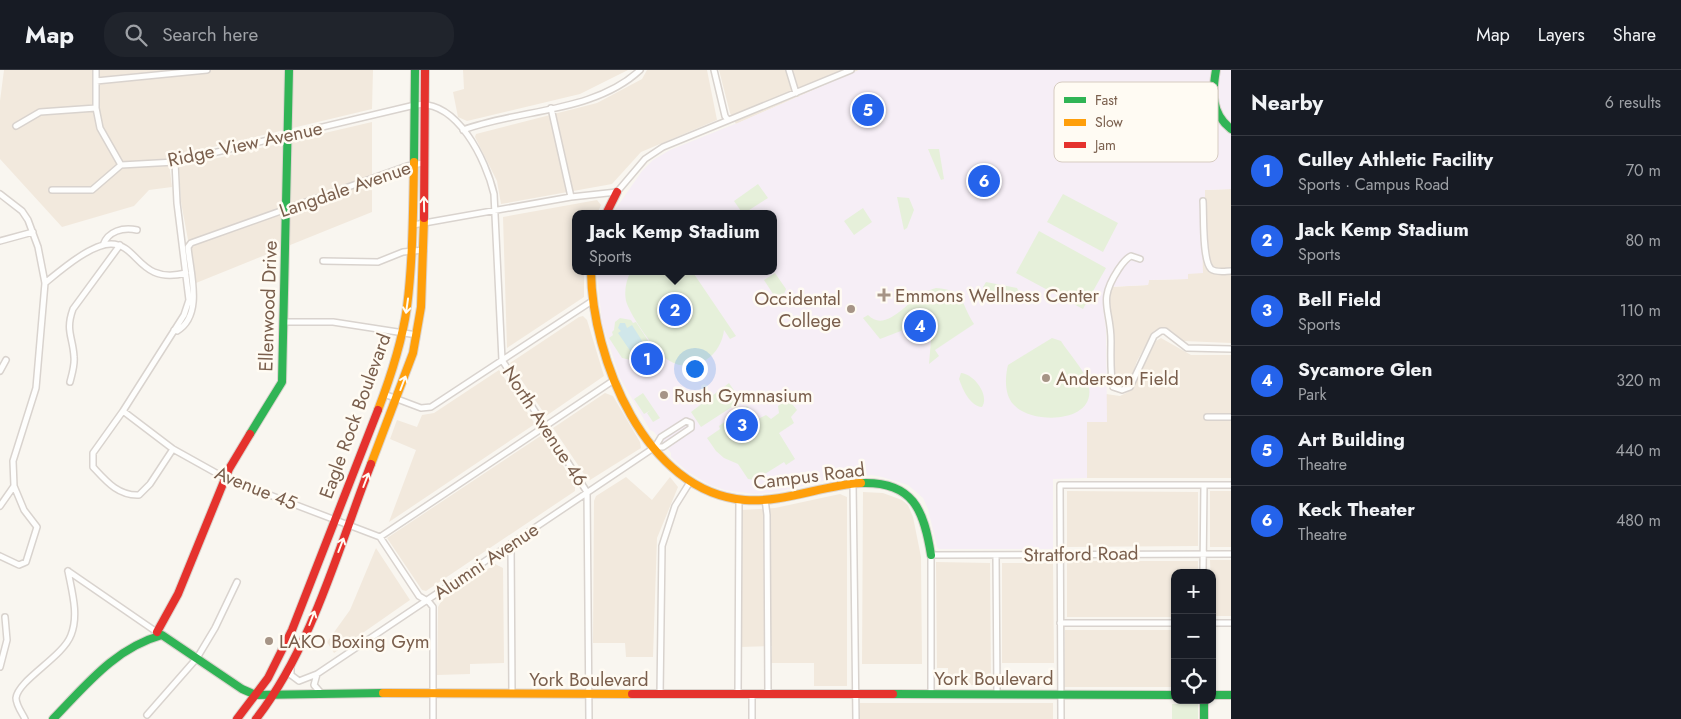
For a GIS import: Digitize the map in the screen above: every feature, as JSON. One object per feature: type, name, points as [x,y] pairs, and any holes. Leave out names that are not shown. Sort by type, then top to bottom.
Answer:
[{"type":"main road","name":"Ellenwood Drive","points":[[159,633],[178,594],[225,478],[280,388],[285,322],[289,70]]},
{"type":"main road","name":"Eagle Rock Boulevard","points":[[238,719],[256,695],[284,646],[384,394],[403,333],[409,291],[413,225],[415,70]]},
{"type":"main road","name":"Eagle Rock Boulevard","points":[[256,719],[276,693],[298,652],[408,370],[417,335],[423,286],[425,70]]},
{"type":"main road","points":[[1218,116],[1231,129]]},
{"type":"main road","points":[[608,210],[617,192]]},
{"type":"main road","name":"Campus Road","points":[[591,275],[592,301],[603,350],[614,380],[630,411],[655,447],[690,482],[712,492],[739,499],[765,499],[853,483],[882,485],[898,489],[914,499],[921,513],[930,555]]},
{"type":"main road","points":[[53,719],[126,650],[159,633],[242,689],[256,695]]},
{"type":"main road","points":[[284,646],[298,652]]},
{"type":"main road","name":"York Boulevard","points":[[256,695],[276,693],[433,695],[1171,695]]},
{"type":"main road","points":[[1216,695],[1231,694]]},
{"type":"main road","points":[[1204,704],[1204,719]]},
{"type":"street","points":[[52,190],[92,190],[121,165],[100,128],[96,108],[96,70]]},
{"type":"street","points":[[96,81],[207,70]]},
{"type":"street","points":[[463,130],[597,95],[628,80],[640,70]]},
{"type":"street","points":[[714,70],[724,116],[728,120]]},
{"type":"street","points":[[789,70],[796,93]]},
{"type":"street","points":[[413,225],[424,225],[571,197],[617,192],[639,165],[654,152],[851,70]]},
{"type":"street","name":"Ridge View Avenue","points":[[121,165],[175,162],[424,104]]},
{"type":"street","name":"North Avenue 46","points":[[424,104],[430,104],[442,111],[463,130],[486,167],[494,194],[496,212],[502,360],[587,492],[589,719]]},
{"type":"street","points":[[16,126],[40,112],[58,109],[96,108]]},
{"type":"street","points":[[551,108],[571,197]]},
{"type":"street","points":[[173,449],[150,484],[139,495],[127,496],[109,484],[92,467],[93,453],[123,411],[184,315],[189,300],[177,203],[175,162]]},
{"type":"street","name":"Langdale Avenue","points":[[174,330],[177,331],[182,328],[194,302],[188,247],[191,243],[414,164],[423,163]]},
{"type":"street","points":[[0,194],[22,211],[33,232],[45,283],[36,388],[13,461],[14,486],[24,510],[37,527],[26,562],[19,565],[0,556]]},
{"type":"street","points":[[1203,201],[1205,248],[1210,266],[1214,270],[1231,271]]},
{"type":"street","points":[[103,245],[106,237],[111,233],[131,229],[137,230]]},
{"type":"street","points":[[0,241],[33,232]]},
{"type":"street","points":[[45,283],[68,265],[103,245],[120,245],[156,274],[164,276],[186,273]]},
{"type":"street","points":[[70,382],[74,360],[68,332],[68,321],[73,309],[120,245]]},
{"type":"street","points":[[323,261],[378,262],[403,252],[424,250]]},
{"type":"street","points":[[1140,258],[1131,256],[1125,261],[1113,277],[1106,296],[1105,306],[1111,335],[1113,387],[1122,390],[1130,387],[1154,336],[1160,331],[1165,331],[1187,348],[1231,349]]},
{"type":"street","points":[[384,394],[421,408],[431,408],[592,301]]},
{"type":"street","points":[[285,322],[333,322],[417,335]]},
{"type":"street","points":[[0,372],[6,360]]},
{"type":"street","points":[[433,719],[433,607],[419,596],[380,537],[614,380]]},
{"type":"street","name":"Avenue 45","points":[[123,411],[173,449],[225,478],[380,537]]},
{"type":"street","points":[[1207,417],[1231,417]]},
{"type":"street","name":"Alumni Avenue","points":[[294,661],[291,675],[296,680],[303,680],[317,674],[655,447],[661,437],[686,421],[691,423],[692,428],[663,447],[655,447]]},
{"type":"street","points":[[660,695],[662,546],[675,506],[690,482]]},
{"type":"street","points":[[853,483],[856,719]]},
{"type":"street","points":[[1061,719],[1060,485],[1231,485]]},
{"type":"street","points":[[1203,569],[1204,485]]},
{"type":"street","points":[[0,506],[14,486]]},
{"type":"street","points":[[738,695],[739,499]]},
{"type":"street","points":[[765,499],[767,515],[768,695]]},
{"type":"street","points":[[511,544],[512,695]]},
{"type":"street","name":"Stratford Road","points":[[930,555],[1231,554]]},
{"type":"street","name":"Campus Road","points":[[930,555],[931,694]]},
{"type":"street","points":[[996,555],[997,695]]},
{"type":"street","points":[[25,719],[16,702],[19,690],[63,649],[71,636],[75,614],[68,571],[159,633]]},
{"type":"street","points":[[147,715],[197,658],[215,628],[237,582]]},
{"type":"street","points":[[0,667],[8,640],[5,617]]},
{"type":"street","points":[[1060,622],[1171,623]]},
{"type":"street","points":[[1216,623],[1231,623]]},
{"type":"street","points":[[317,674],[314,685],[320,693]]},
{"type":"street","points":[[752,695],[752,719]]},
{"type":"shaded area","points":[[4,70],[373,70],[372,109],[175,156],[168,154],[172,187],[149,190],[134,206],[62,227],[0,159],[0,101]]},
{"type":"shaded area","points":[[463,70],[628,70],[580,94],[467,121],[458,117],[453,92],[464,89]]},
{"type":"shaded area","points":[[647,70],[707,70],[717,120],[641,152],[612,184],[501,204],[497,181],[475,137],[476,134],[597,103],[642,79]]},
{"type":"shaded area","points":[[719,70],[859,70],[736,124],[730,113]]},
{"type":"shaded area","name":"Occidental College","points":[[859,70],[1231,70],[1231,189],[1205,190],[1205,198],[1201,199],[1203,273],[1188,274],[1188,279],[1149,280],[1148,285],[1105,287],[1103,305],[1106,331],[1107,422],[1087,422],[1087,478],[1053,479],[1053,549],[939,549],[923,498],[908,485],[871,475],[858,478],[849,475],[776,492],[755,494],[725,490],[710,485],[688,472],[671,457],[671,453],[654,432],[650,430],[620,378],[602,323],[597,275],[777,275],[777,210],[615,210],[642,171],[653,160],[670,150],[740,122]]},
{"type":"shaded area","points":[[372,122],[372,212],[196,283],[181,202],[179,167]]},
{"type":"shaded area","points":[[1231,189],[1231,343],[1183,341],[1170,330],[1161,327],[1154,331],[1148,341],[1137,361],[1131,379],[1122,388],[1115,386],[1109,312],[1111,287],[1148,285],[1149,280],[1187,279],[1201,199],[1205,190]]},
{"type":"shaded area","points":[[597,200],[601,205],[599,210],[572,210],[572,275],[584,275],[584,297],[507,348],[503,217]]},
{"type":"shaded area","points":[[583,316],[587,320],[604,376],[546,416],[510,363]]},
{"type":"shaded area","points":[[1161,338],[1191,355],[1231,355],[1231,478],[1087,478],[1087,422],[1106,421],[1106,394],[1120,396],[1132,390],[1156,341]]},
{"type":"shaded area","points":[[499,370],[535,424],[389,522],[416,450],[390,439],[397,420],[417,427],[422,415],[434,413]]},
{"type":"shaded area","points":[[605,393],[613,396],[640,442],[641,448],[590,480],[586,477],[553,428]]},
{"type":"shaded area","points":[[542,435],[575,483],[575,491],[426,591],[422,590],[387,538]]},
{"type":"shaded area","points":[[626,477],[652,500],[670,477],[678,487],[657,538],[653,657],[626,657],[625,643],[593,643],[594,501],[596,496]]},
{"type":"shaded area","points":[[1067,491],[1198,492],[1198,546],[1067,547]]},
{"type":"shaded area","points":[[1210,491],[1231,491],[1231,547],[1210,547]]},
{"type":"shaded area","points":[[863,492],[883,493],[902,500],[908,505],[913,517],[921,557],[922,664],[862,664]]},
{"type":"shaded area","points":[[840,494],[847,497],[847,686],[814,686],[814,663],[771,663],[772,646],[740,647],[741,510],[775,508]]},
{"type":"shaded area","points":[[376,548],[410,600],[334,653],[327,642],[350,610]]},
{"type":"shaded area","points":[[1210,560],[1231,560],[1231,616],[1216,616],[1216,569],[1210,569]]},
{"type":"shaded area","points":[[1067,561],[1198,561],[1198,569],[1171,569],[1171,617],[1067,617]]},
{"type":"shaded area","points":[[936,562],[990,563],[991,685],[948,685],[948,668],[937,668]]},
{"type":"shaded area","points":[[1002,563],[1053,563],[1054,663],[1002,663]]},
{"type":"shaded area","points":[[495,564],[503,568],[504,663],[470,664],[470,674],[437,675],[438,607],[442,600]]},
{"type":"shaded area","points":[[1065,630],[1171,630],[1171,687],[1064,687]]},
{"type":"shaded area","points":[[860,703],[1053,703],[1053,719],[859,719]]},
{"type":"green space","points":[[928,149],[939,149],[944,179],[941,180]]},
{"type":"green space","points":[[758,184],[768,198],[749,210],[740,210],[734,201]]},
{"type":"green space","points":[[1063,194],[1118,223],[1103,252],[1047,222]]},
{"type":"green space","points":[[897,197],[909,198],[914,210],[907,228],[904,230]]},
{"type":"green space","points":[[863,208],[872,222],[854,235],[844,221]]},
{"type":"green space","points":[[1039,231],[1106,268],[1083,309],[1016,273]]},
{"type":"green space","points":[[630,275],[695,275],[736,336],[730,339],[724,330],[722,340],[712,356],[696,365],[687,366],[668,360],[650,342],[628,307],[625,289]]},
{"type":"green space","points":[[772,275],[776,275],[786,289],[782,299],[779,294],[775,297],[764,280]]},
{"type":"green space","points":[[986,282],[1017,288],[1020,294],[989,294],[983,287]]},
{"type":"green space","points":[[936,288],[945,289],[957,295],[974,324],[935,350],[939,356],[929,364],[931,340],[927,330],[906,329],[880,339],[863,318],[868,315],[875,320],[889,319],[915,298]]},
{"type":"green space","points":[[620,318],[631,320],[633,323],[636,322],[651,345],[631,360],[622,358],[609,338],[613,335],[615,322]]},
{"type":"green space","name":"Anderson Field","points":[[1052,338],[1061,341],[1083,372],[1088,383],[1089,397],[1084,407],[1075,413],[1062,417],[1048,418],[1035,416],[1014,405],[1008,396],[1006,375],[1008,365]]},
{"type":"green space","points":[[961,373],[971,377],[979,386],[984,397],[982,407],[974,404],[967,397],[959,379]]},
{"type":"green space","points":[[729,383],[741,401],[701,427],[691,412]]},
{"type":"green space","points":[[643,393],[660,418],[653,422],[647,413],[651,410],[644,414],[634,399]]},
{"type":"green space","points":[[788,399],[797,410],[791,417],[794,423],[779,433],[795,459],[786,465],[784,462],[755,480],[748,479],[738,464],[724,458],[716,451],[707,438],[720,429],[719,426],[747,406],[758,419],[766,415],[771,419],[779,413],[778,406]]},
{"type":"green space","points":[[1172,704],[1198,704],[1198,719],[1172,719]]},
{"type":"water","points":[[620,323],[625,323],[627,328],[632,325],[646,347],[633,355],[618,333],[621,331],[618,328]]},
{"type":"traffic: fast","points":[[250,434],[282,382],[289,70]]},
{"type":"traffic: fast","points":[[414,162],[415,70]]},
{"type":"traffic: fast","points":[[1215,82],[1216,70]]},
{"type":"traffic: fast","points":[[1218,112],[1224,123],[1231,129]]},
{"type":"traffic: fast","points":[[861,483],[893,487],[913,501],[924,524],[931,555]]},
{"type":"traffic: fast","points":[[53,719],[102,669],[116,658],[145,641],[162,635],[242,689],[256,695],[383,693]]},
{"type":"traffic: fast","points":[[893,694],[1171,695]]},
{"type":"traffic: fast","points":[[1216,695],[1231,695]]},
{"type":"traffic: fast","points":[[1204,704],[1204,719]]},
{"type":"traffic: slow","points":[[378,410],[396,359],[407,307],[412,253],[414,162]]},
{"type":"traffic: slow","points":[[371,464],[413,353],[421,307],[424,218]]},
{"type":"traffic: slow","points":[[591,275],[594,305],[601,342],[614,380],[631,415],[653,447],[679,473],[710,491],[745,500],[774,499],[847,484],[861,483]]},
{"type":"traffic: slow","points":[[383,693],[632,694]]},
{"type":"traffic: jam","points":[[424,218],[425,70]]},
{"type":"traffic: jam","points":[[608,210],[617,192]]},
{"type":"traffic: jam","points":[[237,719],[268,678],[292,630],[378,410]]},
{"type":"traffic: jam","points":[[157,632],[178,594],[229,469],[250,434]]},
{"type":"traffic: jam","points":[[256,719],[276,691],[308,629],[335,563],[371,464]]},
{"type":"traffic: jam","points":[[632,694],[893,694]]},
{"type":"place","name":"Art Building","points":[[868,110]]},
{"type":"place","name":"Keck Theater","points":[[984,181]]},
{"type":"place","name":"Emmons Wellness Center","points":[[884,295]]},
{"type":"place","name":"Occidental College","points":[[851,309]]},
{"type":"place","name":"Jack Kemp Stadium","points":[[675,310]]},
{"type":"place","name":"Sycamore Glen","points":[[920,326]]},
{"type":"place","name":"Culley Athletic Facility","points":[[647,359]]},
{"type":"place","name":"Anderson Field","points":[[1046,378]]},
{"type":"place","name":"Rush Gymnasium","points":[[664,395]]},
{"type":"place","name":"Bell Field","points":[[742,425]]},
{"type":"place","name":"LAKO Boxing Gym","points":[[269,641]]}]
